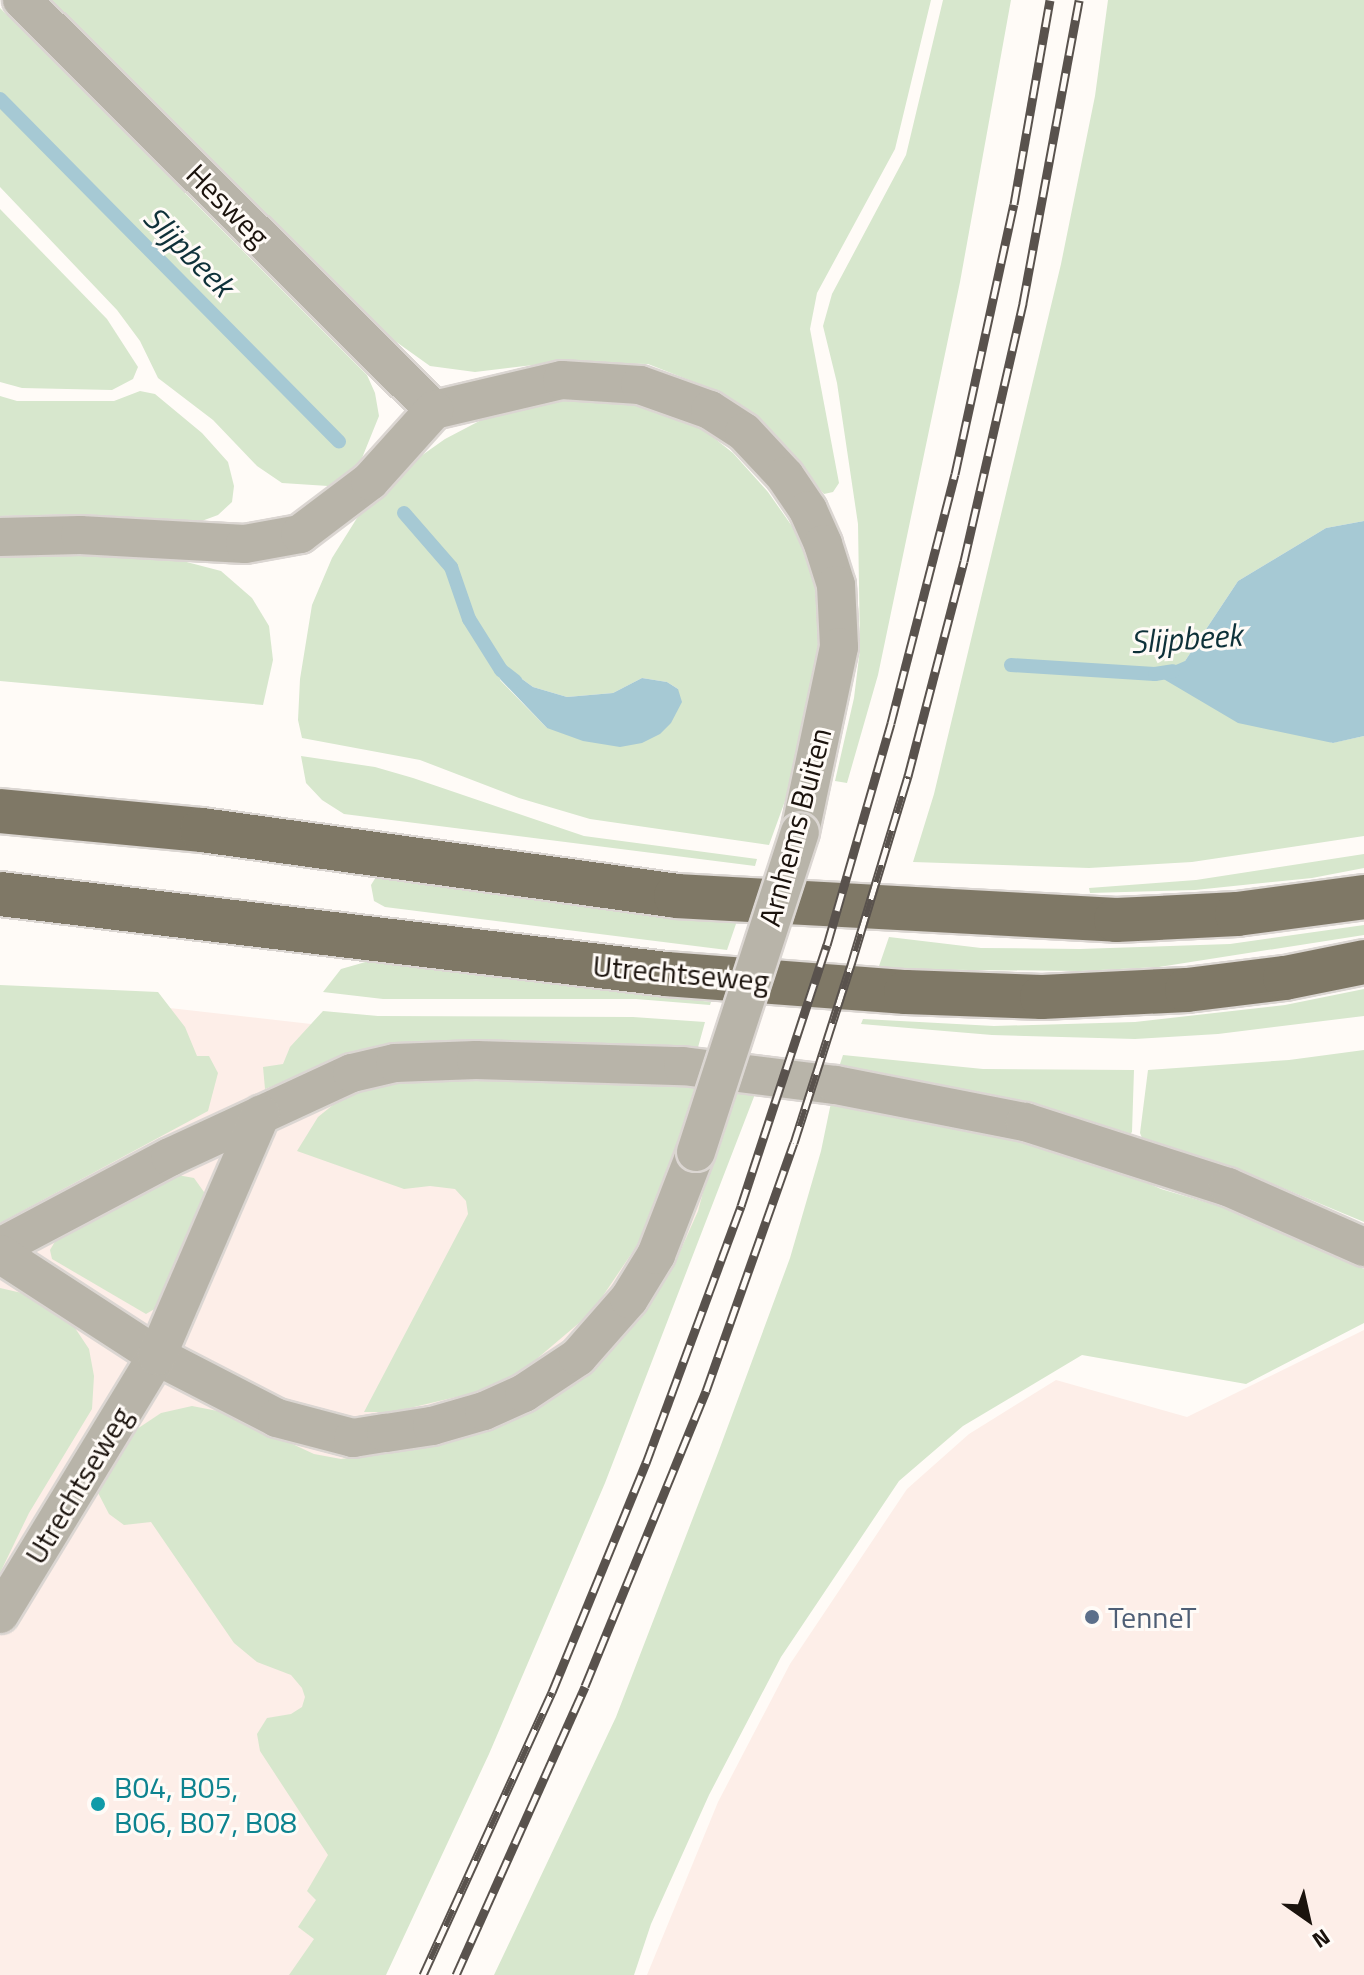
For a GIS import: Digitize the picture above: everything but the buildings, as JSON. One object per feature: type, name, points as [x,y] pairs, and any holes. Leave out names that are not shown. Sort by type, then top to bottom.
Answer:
[{"type":"main road","points":[[0,811],[202,830],[692,897],[1116,920],[1237,914],[1364,897]]},
{"type":"main road","name":"Utrechtseweg","points":[[0,894],[666,974],[906,992],[1042,997],[1187,990],[1285,978],[1364,962]]},
{"type":"street","name":"Hesweg","points":[[22,0],[434,410]]},
{"type":"street","name":"Arnhems Buiten","points":[[157,1356],[277,1418],[353,1438],[432,1426],[484,1411],[524,1393],[578,1357],[629,1299],[656,1255],[696,1152],[800,832],[839,647],[836,585],[808,510],[785,476],[744,432],[710,410],[640,385],[562,380],[434,410]]},
{"type":"street","points":[[0,537],[80,535],[245,544],[300,534],[370,481],[434,410]]},
{"type":"street","points":[[0,1247],[61,1212],[352,1073],[395,1063],[490,1060],[698,1068],[836,1085],[1025,1122],[1228,1187],[1364,1247]]},
{"type":"street","name":"Utrechtseweg","points":[[0,1614],[157,1356],[261,1114]]},
{"type":"street","points":[[0,1254],[157,1356]]},
{"type":"shaded area","points":[[0,993],[125,1003],[390,1033],[699,1038],[656,1158],[719,1161],[602,1440],[367,1975],[0,1975]]},
{"type":"shaded area","name":"TenneT","points":[[1364,1330],[1364,1975],[647,1975],[718,1802],[790,1664],[907,1489],[969,1434],[1056,1380],[1187,1417]]},
{"type":"green space","points":[[50,0],[931,0],[895,149],[817,293],[810,329],[839,483],[833,492],[824,494],[756,417],[717,391],[648,364],[558,362],[475,372],[430,366],[388,336]]},
{"type":"green space","points":[[943,0],[1011,0],[960,282],[878,675],[847,783],[835,781],[854,698],[860,649],[858,524],[837,383],[823,326],[832,294],[906,155]]},
{"type":"green space","points":[[1108,0],[1364,0],[1364,521],[1326,528],[1238,581],[1185,661],[1332,743],[1364,736],[1364,836],[1192,862],[1089,868],[913,862],[934,794],[1061,264],[1095,96]]},
{"type":"green space","points":[[0,8],[367,375],[375,393],[379,416],[360,463],[328,486],[282,483],[257,466],[213,420],[158,378],[140,341],[117,310],[0,187]]},
{"type":"green space","points":[[0,209],[107,319],[138,367],[133,379],[112,390],[22,388],[0,382]]},
{"type":"green space","points":[[140,391],[155,394],[202,433],[228,462],[234,486],[232,502],[218,515],[199,522],[82,514],[0,516],[0,396],[17,401],[114,401]]},
{"type":"green space","points":[[564,399],[636,404],[699,426],[733,453],[768,492],[794,529],[816,582],[819,637],[812,695],[793,779],[769,845],[590,819],[519,798],[420,760],[302,738],[298,720],[300,679],[312,605],[332,558],[357,518],[411,463],[445,439],[487,417]],"holes":[[[501,670],[511,671],[533,687],[567,697],[613,693],[642,678],[667,682],[678,689],[547,728],[500,680]]]},
{"type":"green space","points":[[75,555],[179,560],[221,571],[252,598],[269,626],[273,660],[263,705],[0,681],[0,557]]},
{"type":"green space","points":[[301,756],[375,767],[584,836],[757,859],[755,866],[344,814],[322,800],[306,783]]},
{"type":"green space","points":[[1364,854],[1364,868],[1312,878],[1195,890],[1090,893],[1089,888],[1196,880]]},
{"type":"green space","points":[[387,873],[738,918],[727,950],[385,907],[374,901],[371,885],[376,877]]},
{"type":"green space","points":[[1364,925],[1364,935],[1159,967],[1080,971],[878,969],[889,937],[981,948],[1080,949],[1230,944]]},
{"type":"green space","points":[[376,959],[711,1002],[710,1005],[636,999],[383,999],[323,992],[341,969]]},
{"type":"green space","points":[[0,985],[158,992],[185,1027],[197,1056],[209,1056],[218,1073],[208,1111],[0,1223]]},
{"type":"green space","points":[[1364,989],[1364,1016],[1218,1034],[1135,1039],[992,1035],[861,1024],[863,1019],[994,1026],[1135,1022],[1285,1005]]},
{"type":"green space","points":[[323,1011],[378,1016],[633,1017],[705,1022],[697,1051],[589,1043],[478,1044],[347,1058],[265,1089],[263,1067],[283,1064],[290,1047]]},
{"type":"green space","points":[[1364,1050],[1364,1222],[1235,1168],[1144,1143],[1140,1133],[1148,1070],[1289,1060]]},
{"type":"green space","points":[[843,1055],[983,1069],[1134,1070],[1132,1132],[1127,1138],[836,1076]]},
{"type":"green space","points":[[391,1078],[697,1081],[659,1199],[636,1247],[592,1312],[513,1379],[473,1393],[393,1412],[364,1412],[468,1214],[466,1201],[455,1189],[430,1186],[404,1189],[297,1151],[318,1117],[349,1092]]},
{"type":"green space","points":[[731,1087],[757,1089],[605,1483],[489,1754],[386,1975],[289,1975],[314,1939],[298,1927],[316,1900],[307,1891],[328,1855],[260,1751],[257,1734],[267,1718],[291,1714],[302,1707],[305,1697],[302,1688],[291,1675],[257,1662],[234,1643],[151,1522],[124,1525],[109,1514],[95,1487],[125,1437],[161,1413],[192,1406],[223,1412],[314,1454],[341,1459],[436,1446],[492,1429],[590,1373],[646,1312],[674,1265],[698,1211]]},
{"type":"green space","points":[[833,1093],[1087,1156],[1161,1189],[1222,1207],[1292,1234],[1364,1269],[1364,1323],[1246,1384],[1082,1355],[963,1426],[899,1481],[781,1657],[709,1795],[651,1924],[634,1975],[494,1975],[616,1717],[718,1453],[790,1258],[821,1151]]},
{"type":"green space","points":[[172,1174],[194,1178],[204,1192],[202,1213],[158,1307],[146,1314],[52,1259],[50,1250],[60,1233]]},
{"type":"green space","points":[[0,1288],[35,1296],[69,1319],[89,1349],[94,1376],[92,1409],[29,1513],[0,1573]]},
{"type":"water","points":[[1364,521],[1364,736],[1333,743],[1238,723],[1155,674],[1185,661],[1238,581],[1326,528]]},
{"type":"water","points":[[501,670],[511,671],[533,687],[567,697],[613,693],[642,678],[667,682],[678,689],[682,702],[671,723],[660,734],[642,743],[620,747],[583,741],[547,728],[500,679]]},
{"type":"waterway","name":"Slijpbeek","points":[[0,99],[339,442]]},
{"type":"waterway","name":"Slijpbeek","points":[[404,513],[451,567],[469,619],[501,670],[515,681]]},
{"type":"waterway","name":"Slijpbeek","points":[[1011,665],[1155,674],[1173,671]]},
{"type":"railway","points":[[423,1975],[552,1692],[646,1463],[741,1206],[827,945],[891,723],[955,474],[1014,204],[1050,0]]},
{"type":"railway","points":[[456,1975],[585,1686],[706,1391],[794,1143],[850,968],[908,776],[964,561],[1023,303],[1079,0]]},
{"type":"place","name":"TenneT","points":[[1092,1617]]},
{"type":"place","name":"B04, B05, B06, B07, B08","points":[[98,1804]]}]
